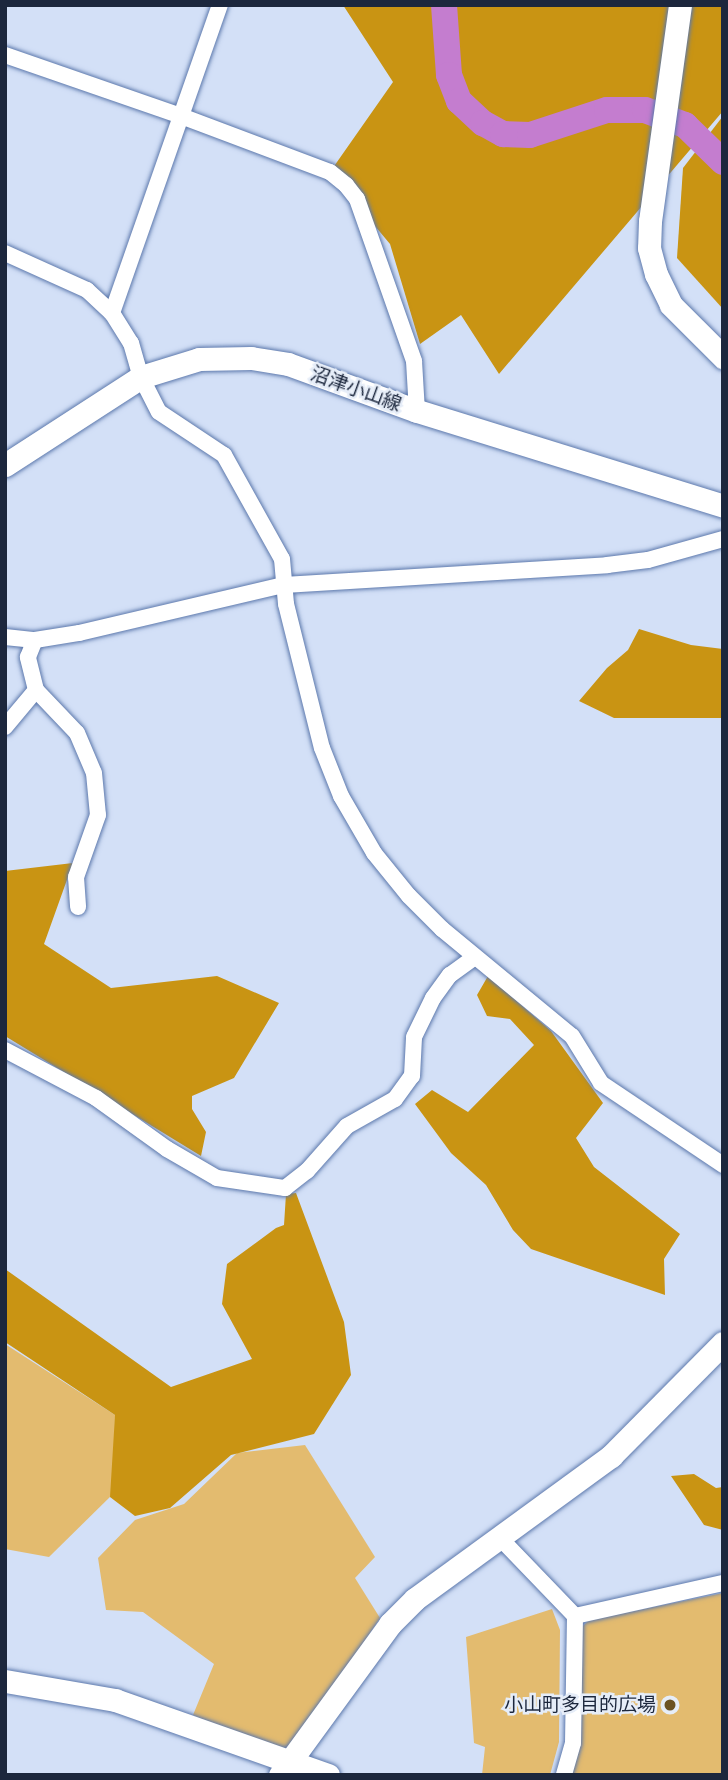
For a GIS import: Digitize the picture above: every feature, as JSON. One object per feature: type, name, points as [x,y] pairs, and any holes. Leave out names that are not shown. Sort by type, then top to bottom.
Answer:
[{"type":"street","points":[[112,313],[220,5]]},
{"type":"street","points":[[679,16],[650,221],[649,248],[656,274],[671,306],[723,357]]},
{"type":"street","points":[[5,55],[181,116],[330,172],[346,185],[357,199],[414,361],[417,411]]},
{"type":"street","points":[[5,253],[87,290],[112,313],[131,343],[141,377],[159,412],[223,456],[282,559],[284,584],[322,748],[341,796],[374,853],[400,885],[473,958],[572,1036],[601,1083],[723,1165]]},
{"type":"street","name":"沼津小山線","points":[[5,465],[141,377],[199,359],[251,358],[288,364],[417,411],[723,506]]},
{"type":"street","points":[[5,638],[35,640],[284,584],[607,565],[648,560],[723,539]]},
{"type":"street","points":[[35,640],[28,657],[36,690],[77,733],[94,774],[98,815],[76,877],[78,907]]},
{"type":"street","points":[[5,727],[36,690]]},
{"type":"street","points":[[5,1050],[96,1098],[167,1149],[217,1178],[285,1188],[307,1171],[347,1126],[395,1099],[412,1076],[414,1037],[433,998],[450,975],[473,958]]},
{"type":"street","points":[[285,1769],[390,1624],[440,1579],[611,1456],[723,1343]]},
{"type":"street","points":[[499,1537],[575,1616],[573,1742],[564,1775]]},
{"type":"street","points":[[575,1616],[723,1583]]},
{"type":"street","points":[[5,1681],[115,1700],[285,1769],[328,1775]]},
{"type":"shaded area","points":[[343,5],[723,5],[723,111],[499,374],[461,315],[420,344],[390,244],[330,172],[393,82]]},
{"type":"shaded area","points":[[723,116],[723,309],[677,258],[683,168]]},
{"type":"shaded area","points":[[639,629],[691,645],[723,649],[723,718],[614,718],[579,701],[607,668],[628,650]]},
{"type":"shaded area","points":[[73,863],[44,944],[111,988],[217,976],[279,1003],[234,1078],[192,1096],[192,1109],[206,1132],[201,1156],[5,1036],[5,871]]},
{"type":"shaded area","points":[[488,976],[551,1031],[603,1103],[576,1138],[594,1167],[680,1234],[664,1259],[665,1295],[531,1249],[513,1230],[486,1185],[451,1153],[415,1104],[432,1090],[468,1112],[534,1045],[510,1019],[487,1016],[477,995]]},
{"type":"shaded area","points":[[296,1193],[344,1322],[351,1375],[314,1434],[231,1455],[170,1508],[135,1516],[110,1497],[115,1415],[5,1342],[5,1269],[171,1387],[252,1359],[222,1304],[227,1264],[284,1225],[286,1194]]},
{"type":"shaded area","points":[[5,1344],[115,1415],[114,1493],[49,1557],[5,1549]]},
{"type":"shaded area","points":[[305,1445],[375,1557],[355,1578],[380,1618],[285,1761],[193,1715],[214,1664],[143,1612],[106,1610],[98,1558],[135,1520],[184,1504],[237,1453]]},
{"type":"shaded area","points":[[694,1474],[716,1488],[723,1487],[723,1530],[704,1525],[671,1476]]},
{"type":"shaded area","name":"小山町多目的広場","points":[[723,1593],[723,1775],[570,1775],[581,1628],[589,1620]]},
{"type":"shaded area","points":[[552,1609],[560,1630],[559,1742],[550,1775],[482,1775],[485,1747],[474,1743],[466,1637]]},
{"type":"waterway","points":[[444,5],[449,75],[459,101],[483,123],[503,134],[530,135],[607,110],[645,110],[685,125],[723,162]]},
{"type":"place","name":"小山町多目的広場","points":[[670,1705]]}]
